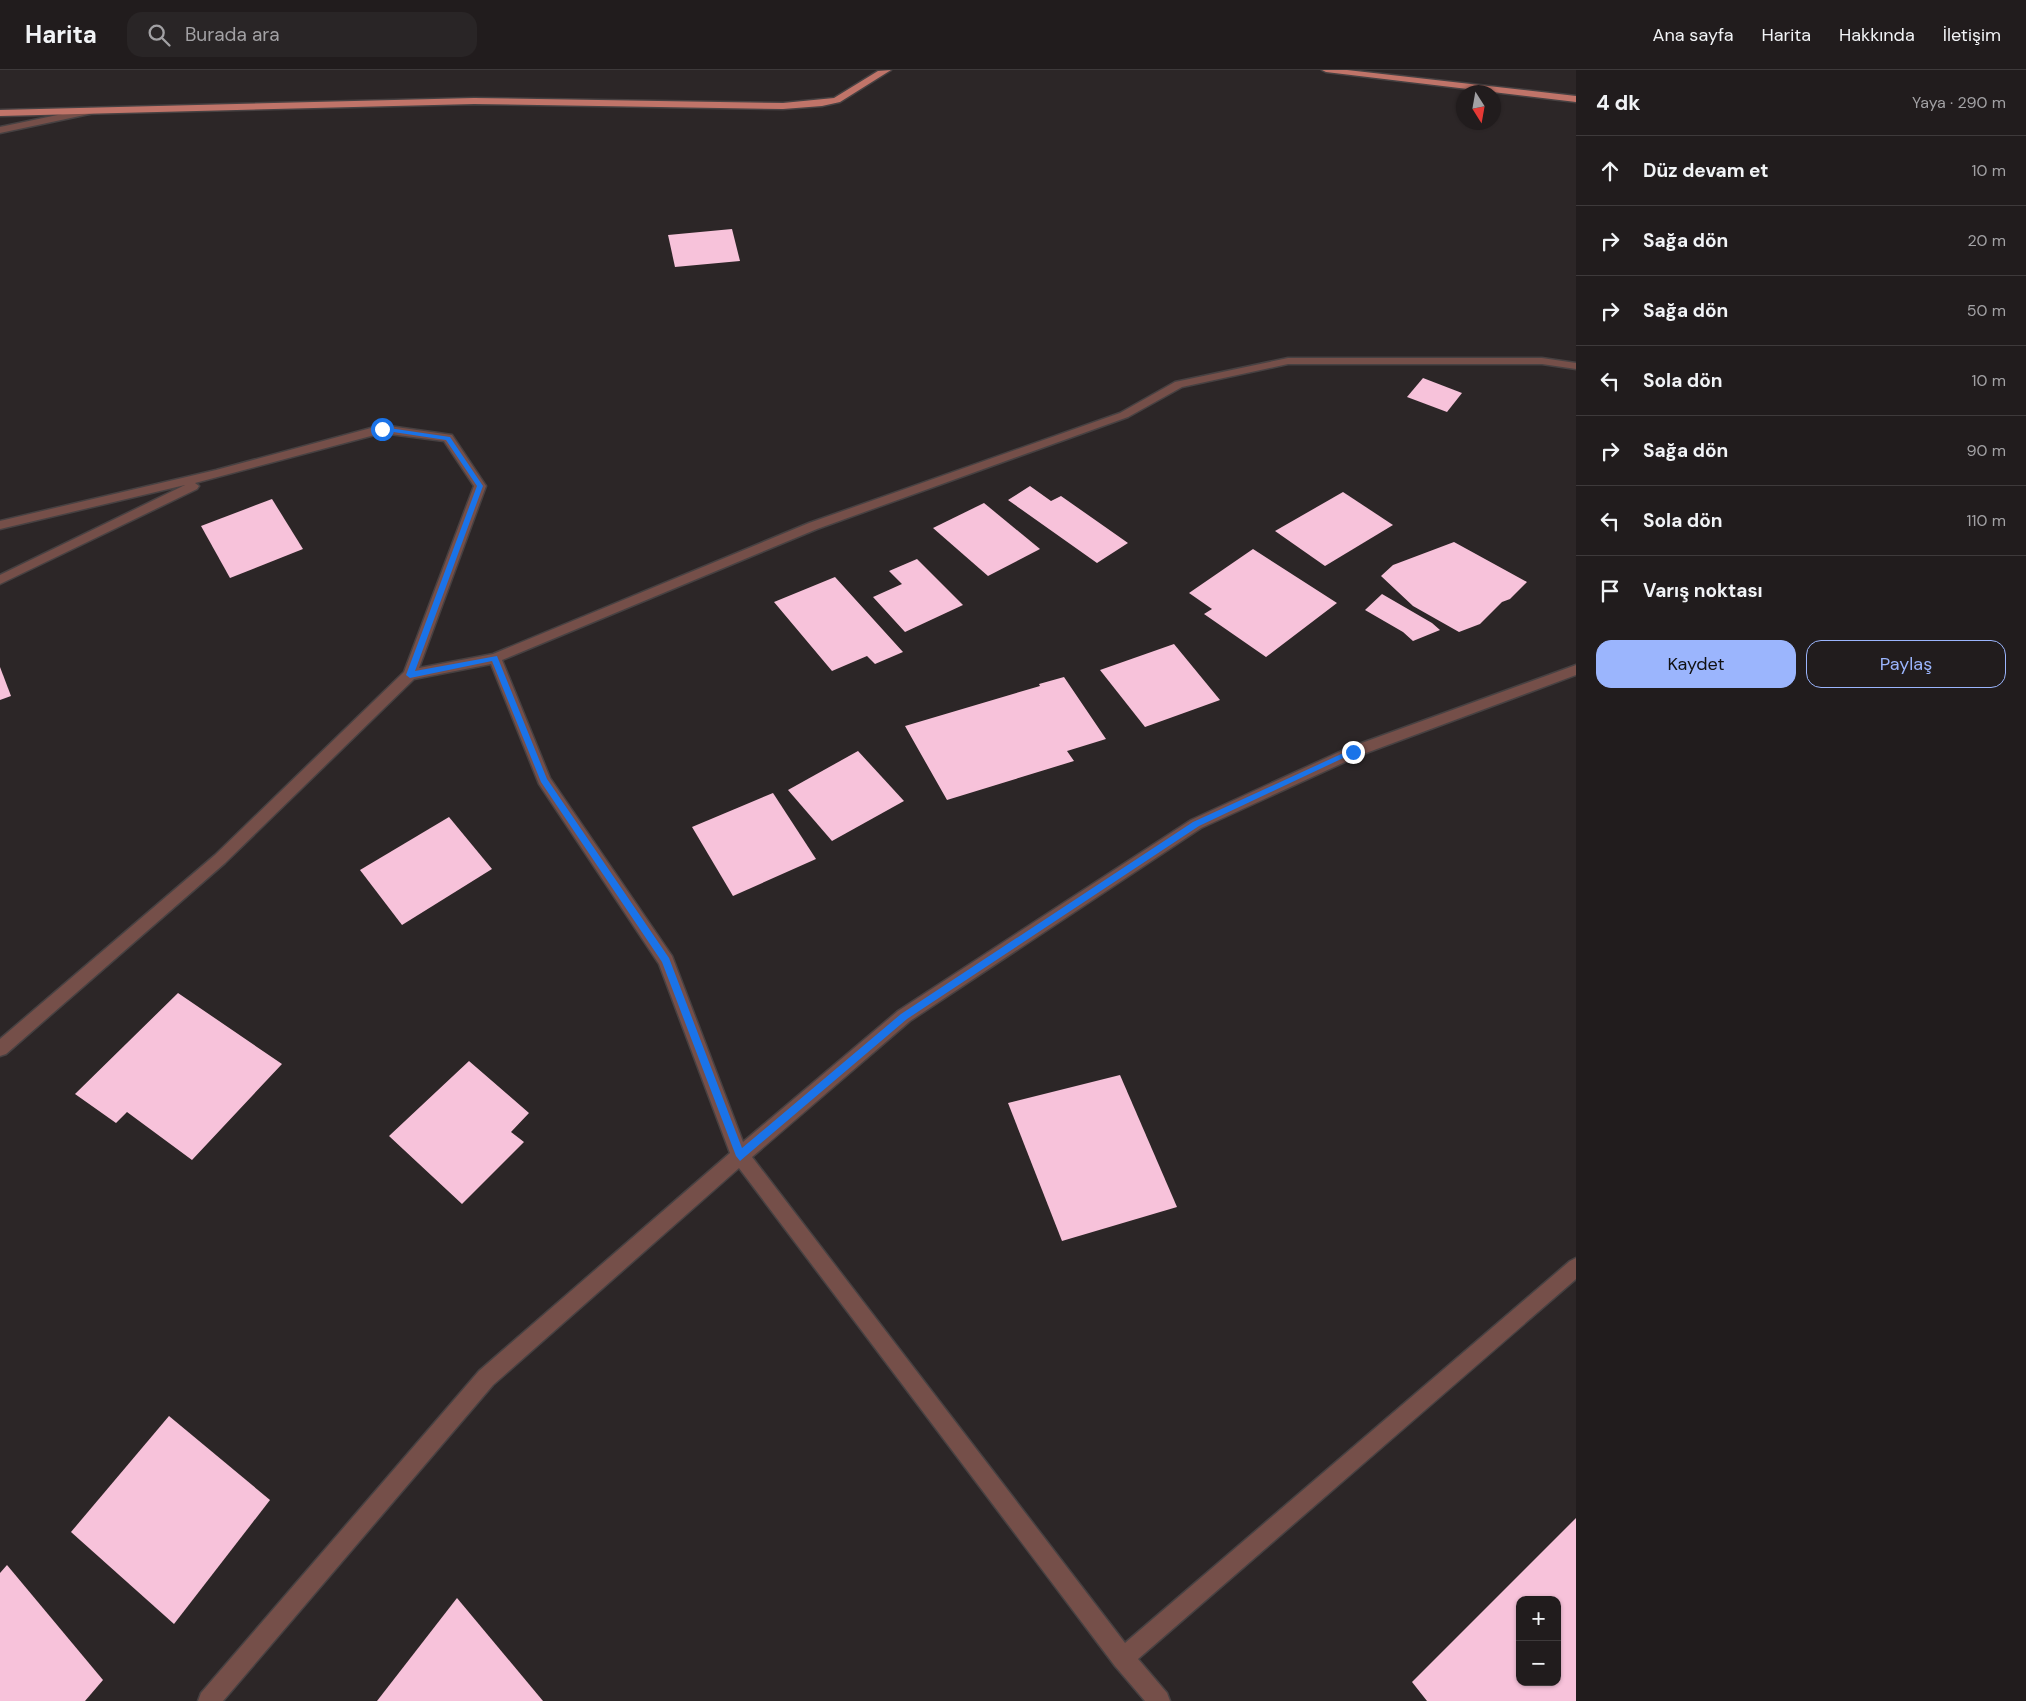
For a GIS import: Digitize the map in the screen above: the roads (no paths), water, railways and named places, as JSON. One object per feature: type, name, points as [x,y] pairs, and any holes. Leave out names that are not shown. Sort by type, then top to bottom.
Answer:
[{"type":"main road","points":[[0,113],[474,101],[783,106],[828,102],[844,97],[877,74],[887,70]]},
{"type":"main road","points":[[1326,70],[1576,99]]},
{"type":"street","points":[[0,130],[91,111]]},
{"type":"street","points":[[410,675],[495,658],[813,526],[1124,415],[1179,384],[1288,361],[1542,362],[1576,366]]},
{"type":"street","points":[[0,525],[216,474],[382,429],[448,438],[480,486],[410,675],[220,859],[0,1049]]},
{"type":"street","points":[[0,580],[216,474]]},
{"type":"street","points":[[495,658],[544,780],[666,960],[740,1156],[1123,1658],[1159,1701]]},
{"type":"street","points":[[1558,675],[1576,665]]},
{"type":"street","points":[[210,1701],[486,1378],[740,1156],[904,1016],[1196,824],[1353,752],[1558,675],[1576,670]]},
{"type":"street","points":[[1123,1658],[1576,1267]]}]
